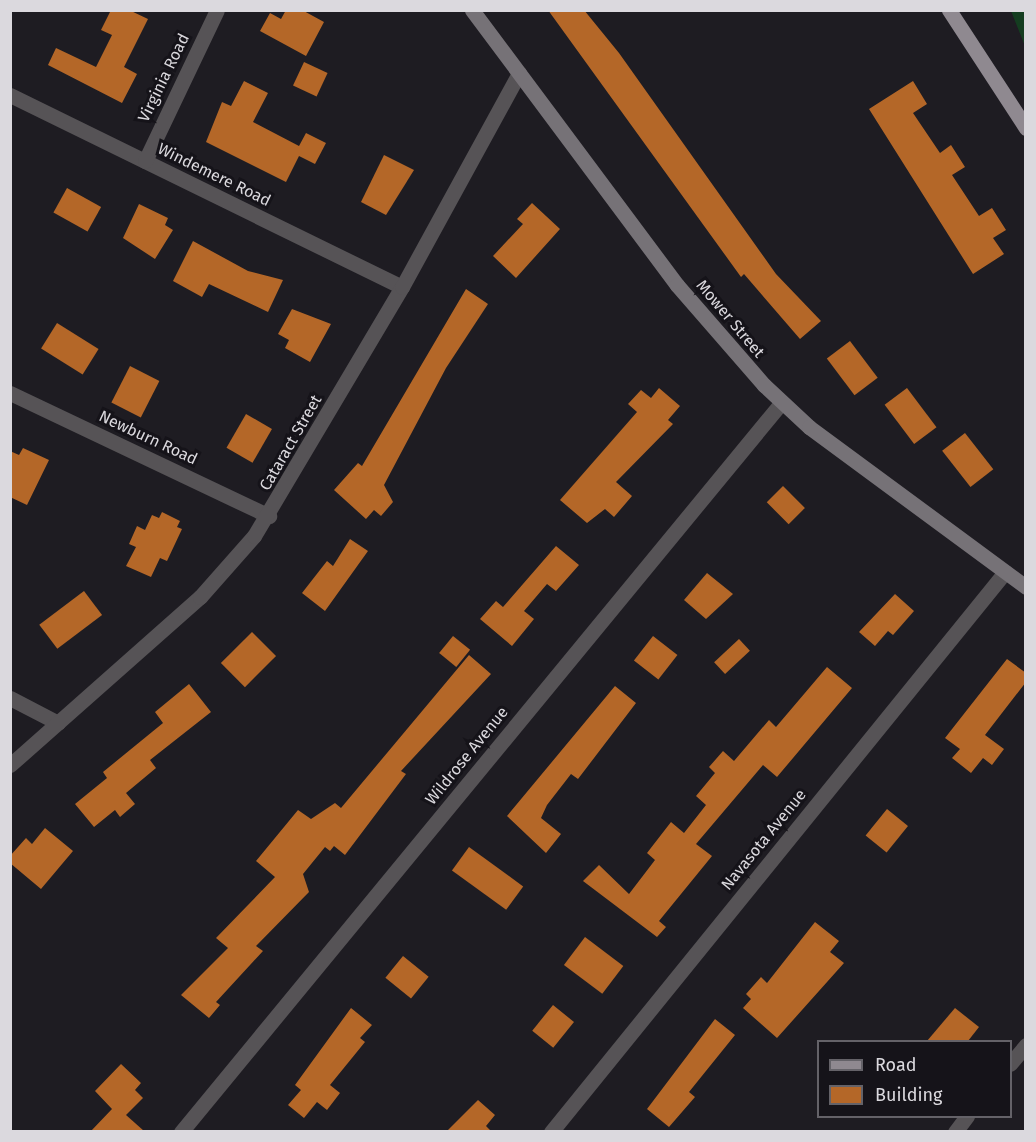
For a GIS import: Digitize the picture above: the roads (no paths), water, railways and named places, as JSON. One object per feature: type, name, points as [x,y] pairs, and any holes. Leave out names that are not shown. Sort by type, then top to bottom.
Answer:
[{"type":"main road","points":[[949,10],[1026,128]]},
{"type":"street","name":"Virginia Road","points":[[145,161],[217,10]]},
{"type":"street","name":"Mower Street","points":[[472,10],[691,302],[781,403],[1026,587]]},
{"type":"street","name":"Cataract Street","points":[[10,765],[208,589],[269,516],[402,287],[519,73]]},
{"type":"street","name":"Windemere Road","points":[[10,95],[402,287]]},
{"type":"street","name":"Newburn Road","points":[[10,393],[269,516]]},
{"type":"street","name":"Wildrose Avenue","points":[[181,1131],[781,403]]},
{"type":"street","name":"Navasota Avenue","points":[[551,1131],[1005,572]]},
{"type":"street","points":[[10,698],[58,723]]},
{"type":"street","points":[[1012,1063],[1026,1045]]},
{"type":"street","points":[[955,1131],[965,1118]]}]
